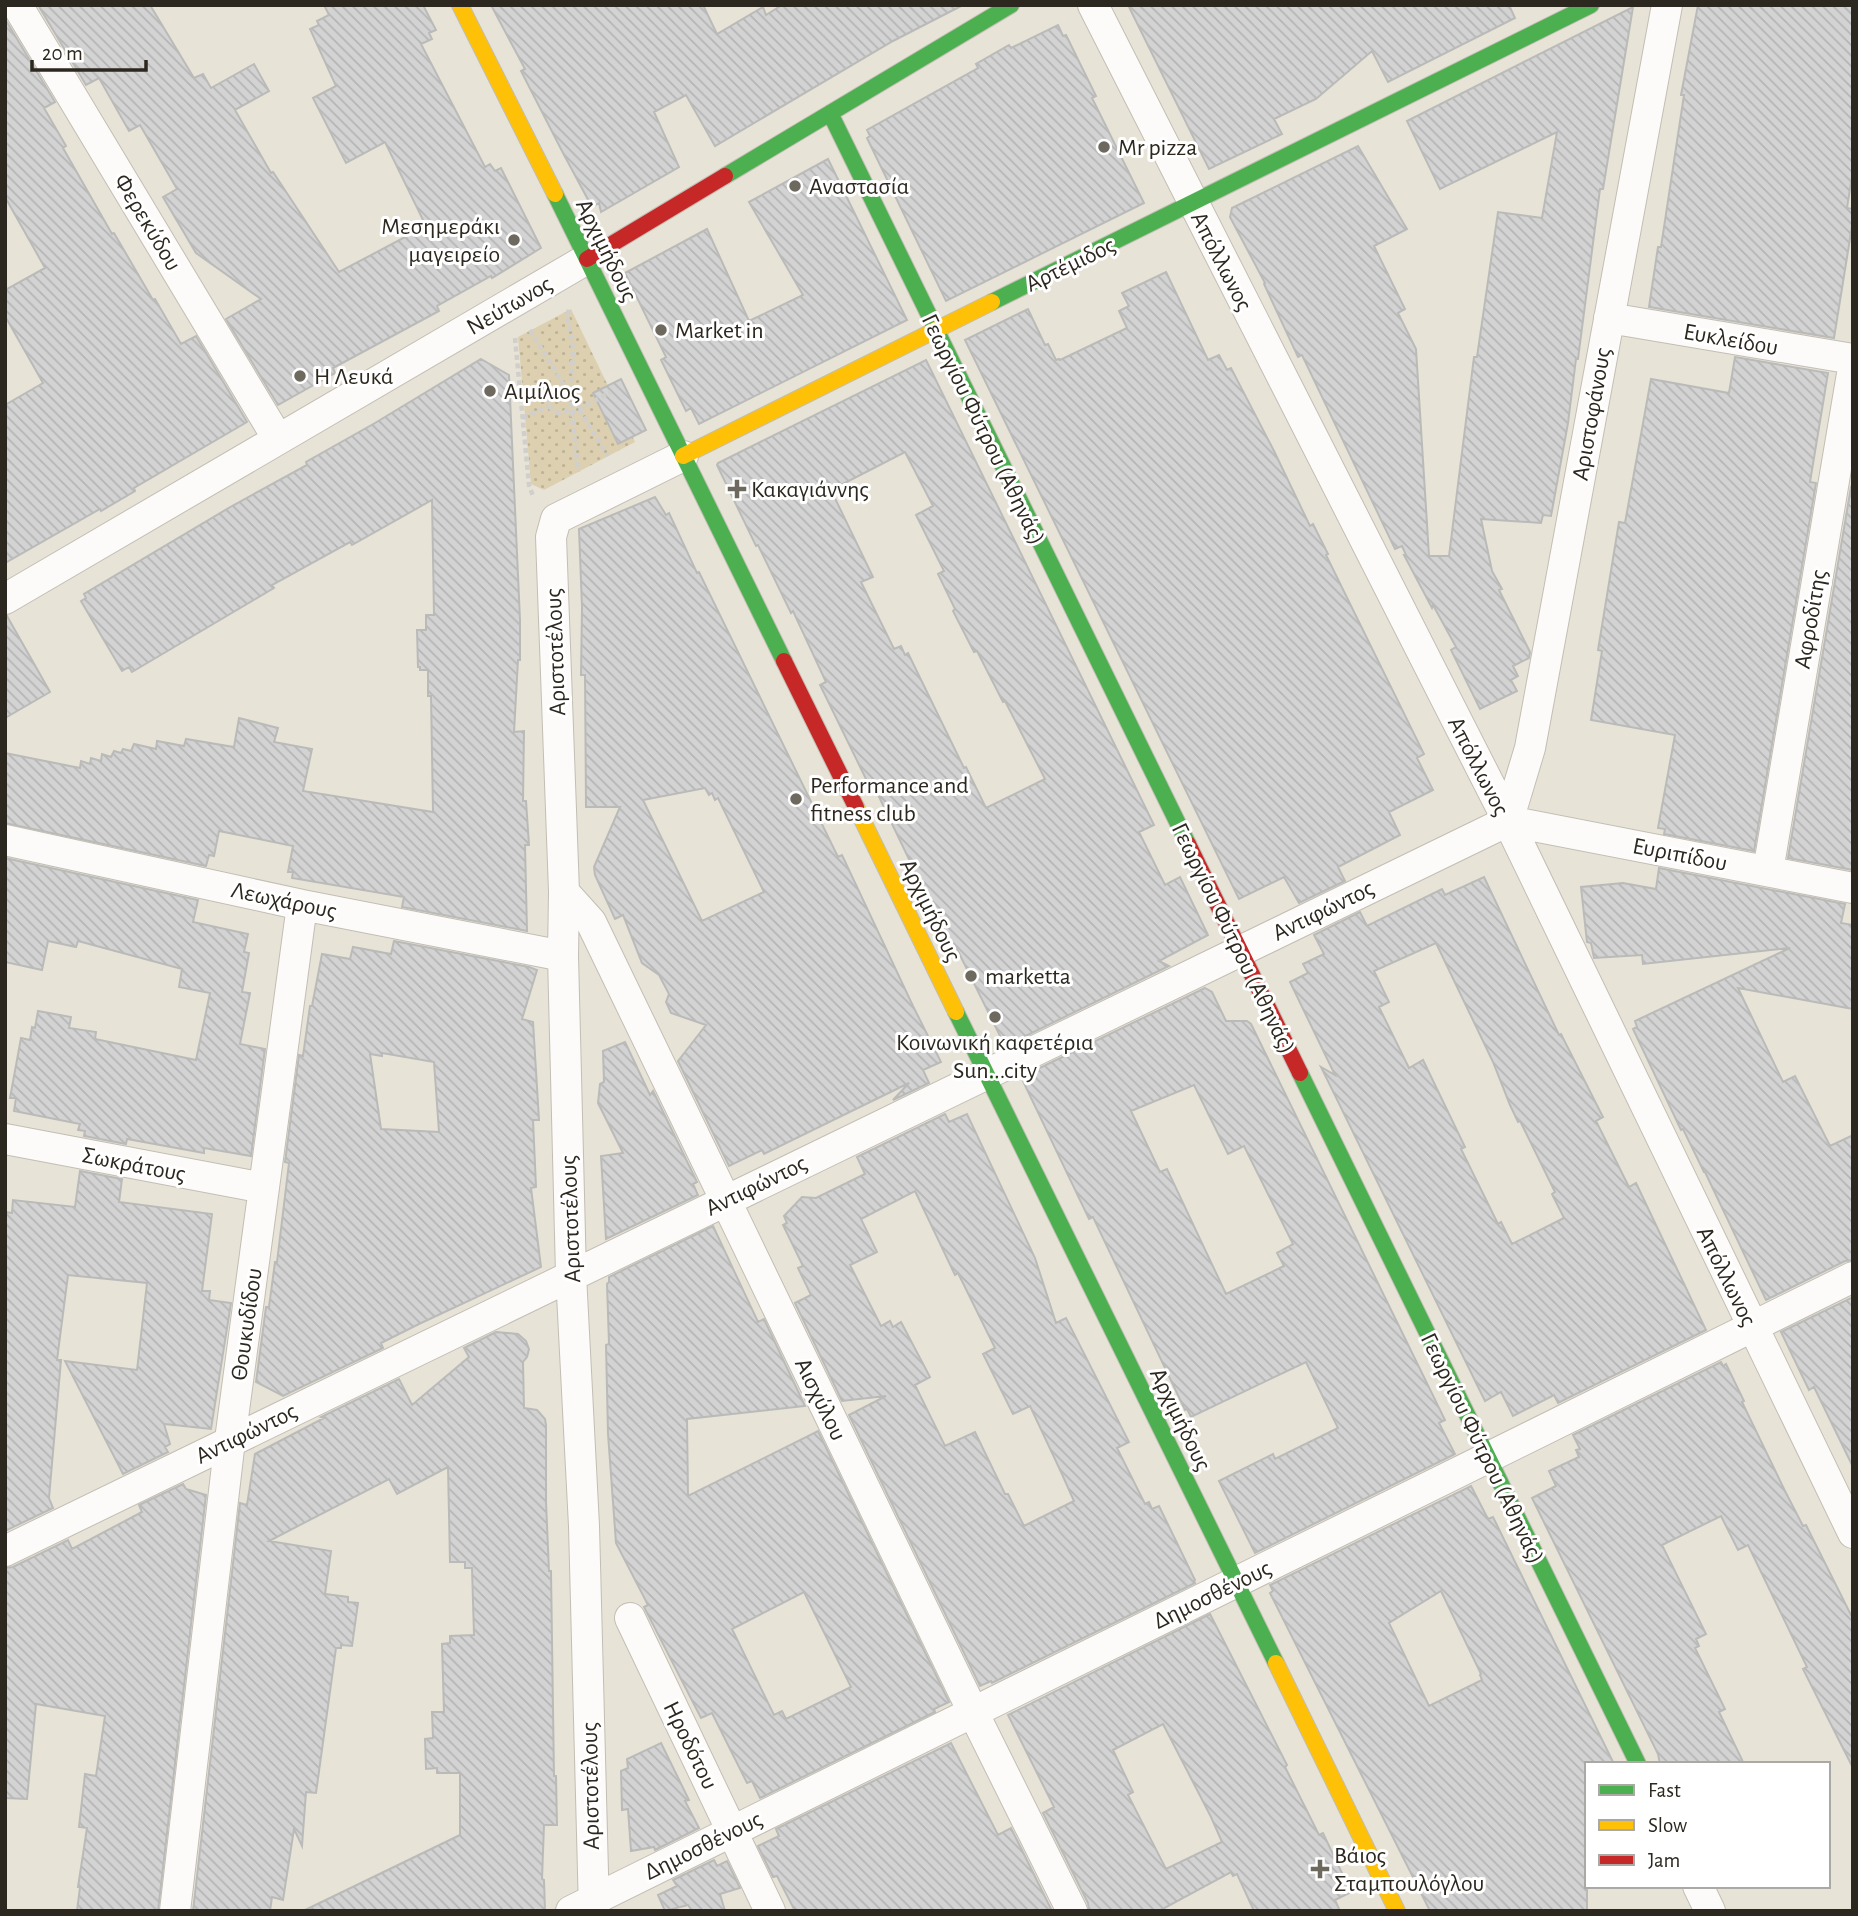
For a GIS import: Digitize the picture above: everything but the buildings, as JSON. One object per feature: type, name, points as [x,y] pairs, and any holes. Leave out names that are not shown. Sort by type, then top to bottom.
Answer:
[{"type":"street","name":"Φερεκύδου","points":[[17,5],[278,439]]},
{"type":"street","name":"Αρχιμήδους","points":[[460,5],[1397,1911]]},
{"type":"street","name":"Νεύτωνος","points":[[5,599],[587,259],[1011,5]]},
{"type":"street","name":"Απόλλωνος","points":[[1093,5],[1508,821],[1853,1533]]},
{"type":"street","name":"Αρτέμιδος","points":[[554,528],[556,519],[591,501],[1591,5]]},
{"type":"street","name":"Αριστοφάνους","points":[[1508,821],[1530,748],[1667,5]]},
{"type":"street","name":"Γεωργίου Φύτρου (Αθηνάς)","points":[[830,113],[1636,1762]]},
{"type":"street","name":"Ευκλείδου","points":[[1609,318],[1853,359]]},
{"type":"street","name":"Αφροδίτης","points":[[1768,871],[1853,368]]},
{"type":"street","name":"Αριστοτέλους","points":[[554,528],[551,537],[564,892],[563,956],[571,1275],[584,1526],[586,1907]]},
{"type":"street","name":"Ευριπίδου","points":[[1508,821],[1853,888]]},
{"type":"street","name":"Αντιφώντος","points":[[5,1551],[1508,821]]},
{"type":"street","name":"Λεωχάρους","points":[[5,840],[302,905],[563,956]]},
{"type":"street","name":"Αισχύλου","points":[[564,892],[591,922],[972,1712],[1072,1911]]},
{"type":"street","name":"Θουκυδίδου","points":[[175,1911],[230,1440],[302,905]]},
{"type":"street","name":"Σωκράτους","points":[[5,1139],[264,1188]]},
{"type":"street","name":"Δημοσθένους","points":[[586,1907],[732,1831],[1853,1277]]},
{"type":"street","name":"Ηροδότου","points":[[630,1618],[770,1911]]},
{"type":"street","points":[[1699,1888],[1710,1911]]},
{"type":"path","points":[[587,259],[567,316],[573,348],[571,399],[576,468],[591,501]]},
{"type":"path","points":[[512,303],[625,484]]},
{"type":"path","points":[[512,303],[529,485],[535,500],[554,528]]},
{"type":"path","points":[[556,391],[567,393],[571,399],[568,410],[562,414],[554,412],[549,406],[551,396],[556,391]]},
{"type":"path","points":[[523,418],[549,406]]},
{"type":"shaded area","points":[[571,309],[635,442],[544,490],[531,484],[518,337]]},
{"type":"traffic: fast","points":[[725,176],[1011,5]]},
{"type":"traffic: fast","points":[[992,302],[1591,5]]},
{"type":"traffic: fast","points":[[830,113],[1188,844]]},
{"type":"traffic: fast","points":[[555,194],[784,661]]},
{"type":"traffic: fast","points":[[956,1012],[1276,1663]]},
{"type":"traffic: fast","points":[[1300,1073],[1637,1762]]},
{"type":"traffic: slow","points":[[460,5],[555,194]]},
{"type":"traffic: slow","points":[[683,456],[992,302]]},
{"type":"traffic: slow","points":[[856,807],[956,1012]]},
{"type":"traffic: slow","points":[[1276,1663],[1397,1911]]},
{"type":"traffic: jam","points":[[587,259],[725,176]]},
{"type":"traffic: jam","points":[[784,661],[856,807]]},
{"type":"traffic: jam","points":[[1188,844],[1300,1073]]},
{"type":"place","name":"Mr pizza","points":[[1104,147]]},
{"type":"place","name":"Αναστασία","points":[[795,186]]},
{"type":"place","name":"Μεσημεράκι μαγειρείο","points":[[514,240]]},
{"type":"place","name":"Market in","points":[[661,330]]},
{"type":"place","name":"Η Λευκά","points":[[300,376]]},
{"type":"place","name":"Αιμίλιος","points":[[490,391]]},
{"type":"place","name":"Κακαγιάννης","points":[[737,489]]},
{"type":"place","name":"Performance and fitness club","points":[[796,799]]},
{"type":"place","name":"marketta","points":[[971,976]]},
{"type":"place","name":"Κοινωνική καφετέρια Sun...city","points":[[995,1017]]},
{"type":"place","name":"Βάιος Σταμπουλόγλου","points":[[1320,1869]]}]
